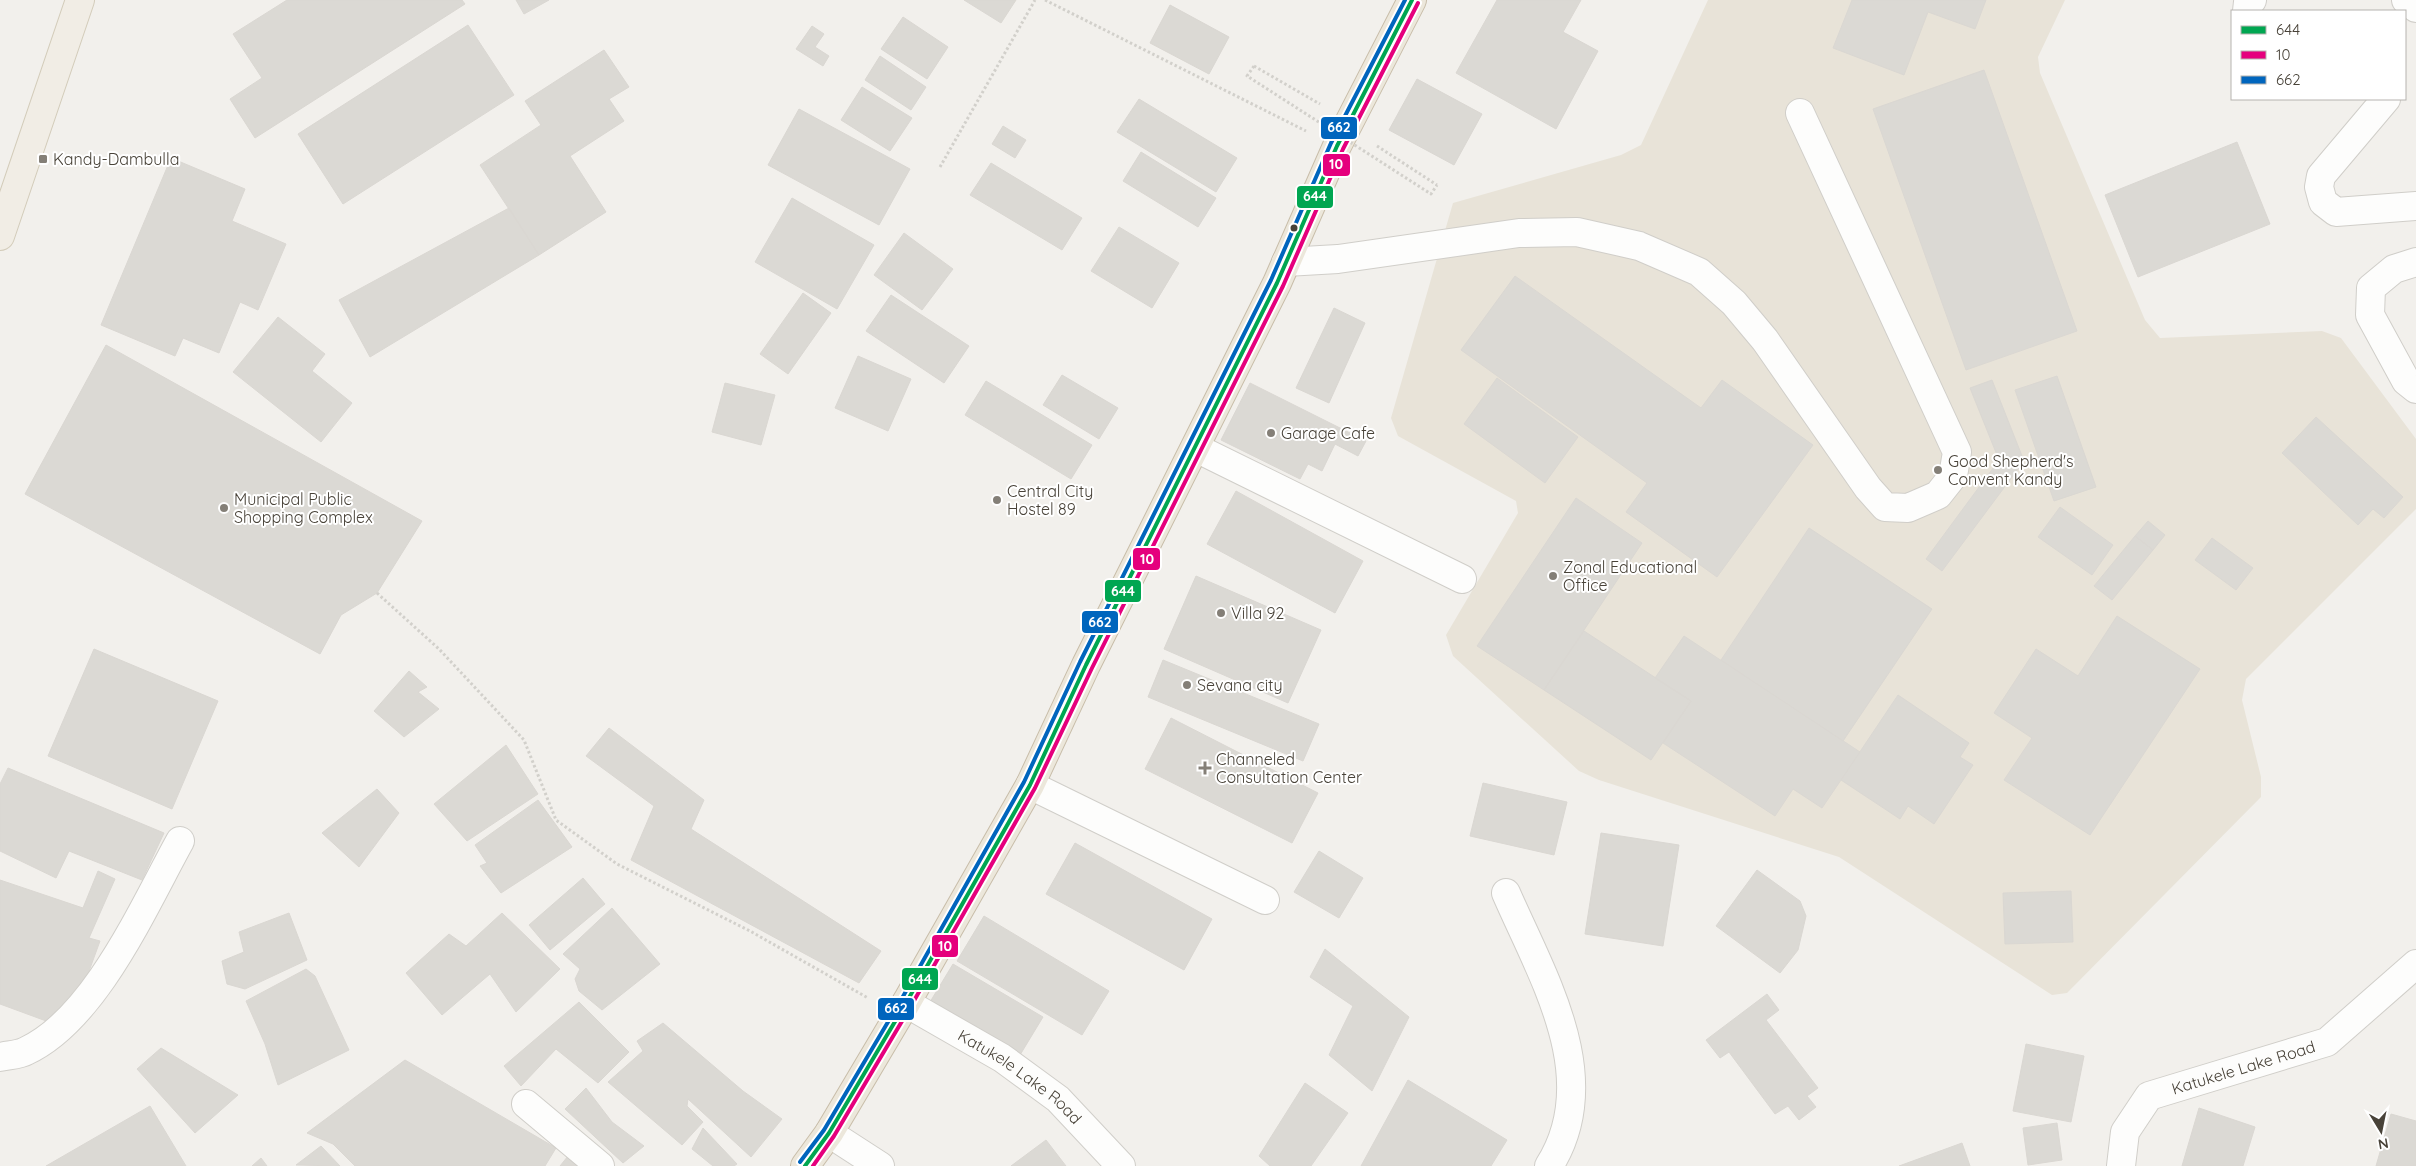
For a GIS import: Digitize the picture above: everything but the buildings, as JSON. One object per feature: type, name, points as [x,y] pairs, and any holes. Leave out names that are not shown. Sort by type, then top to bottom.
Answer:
[{"type":"highway","points":[[805,1166],[829,1133],[903,1009],[1030,785],[1086,665],[1196,448],[1286,262],[1337,146],[1412,0]]},
{"type":"main road","points":[[0,236],[80,0]]},
{"type":"street","points":[[2247,10],[2248,2],[2252,0]]},
{"type":"street","points":[[2406,0],[2416,8]]},
{"type":"street","points":[[2385,100],[2321,176],[2319,187],[2322,202],[2336,212],[2416,206]]},
{"type":"street","points":[[1286,262],[1338,259],[1519,233],[1577,232],[1639,246],[1699,272],[1734,304],[1765,340],[1868,488],[1885,507],[1908,508],[1938,495],[1953,476],[1956,452],[1800,112]]},
{"type":"street","points":[[2416,262],[2394,269],[2371,288],[2370,315],[2406,381],[2416,389]]},
{"type":"street","points":[[1196,448],[1462,579]]},
{"type":"street","points":[[1030,785],[1265,900]]},
{"type":"street","points":[[0,1056],[26,1052],[62,1026],[109,971],[180,841]]},
{"type":"street","points":[[1506,893],[1559,1014],[1570,1069],[1571,1110],[1560,1148],[1549,1166]]},
{"type":"street","name":"Katukele Lake Road","points":[[2121,1166],[2125,1132],[2149,1096],[2327,1042],[2416,964]]},
{"type":"street","name":"Katukele Lake Road","points":[[903,1009],[1002,1058],[1058,1099],[1121,1166]]},
{"type":"street","points":[[526,1104],[600,1166]]},
{"type":"street","points":[[829,1133],[880,1166]]},
{"type":"path","points":[[940,167],[1035,0]]},
{"type":"path","points":[[1045,0],[1337,146]]},
{"type":"path","points":[[1296,89],[1254,66],[1247,76],[1431,194],[1437,185],[1392,156]]},
{"type":"path","points":[[378,593],[439,649],[524,740],[556,820],[617,864],[903,1009]]},
{"type":"shaded area","name":"Good Shepherd's Convent Kandy","points":[[1708,0],[2065,0],[2038,57],[2040,73],[2145,320],[2160,338],[2322,331],[2341,338],[2416,439],[2416,509],[2246,679],[2242,700],[2261,777],[2261,797],[2067,993],[2052,995],[1839,857],[1599,780],[1579,771],[1453,656],[1446,635],[1518,513],[1516,501],[1398,436],[1391,418],[1453,203],[1621,155],[1641,145]]},
{"type":"transit line","name":"662","points":[[800,1162],[824,1130],[901,1000],[1024,782],[1080,662],[1271,280],[1331,143],[1405,0]]},
{"type":"transit line","name":"644","points":[[805,1166],[829,1133],[906,1003],[1030,785],[1086,665],[1277,283],[1337,146],[1412,0]]},
{"type":"transit line","name":"10","points":[[813,1166],[834,1136],[911,1006],[1035,788],[1092,668],[1283,286],[1343,149],[1418,3]]},
{"type":"place","name":"Kandy-Dambulla","points":[[43,159]]},
{"type":"place","name":"Garage Cafe","points":[[1271,433]]},
{"type":"place","name":"Good Shepherd's Convent Kandy","points":[[1938,470]]},
{"type":"place","name":"Central City Hostel 89","points":[[997,500]]},
{"type":"place","name":"Municipal Public Shopping Complex","points":[[224,508]]},
{"type":"place","name":"Zonal Educational Office","points":[[1553,576]]},
{"type":"place","name":"Villa 92","points":[[1221,613]]},
{"type":"place","name":"Sevana city","points":[[1187,685]]},
{"type":"place","name":"Channeled Consultation Center","points":[[1205,768]]}]
